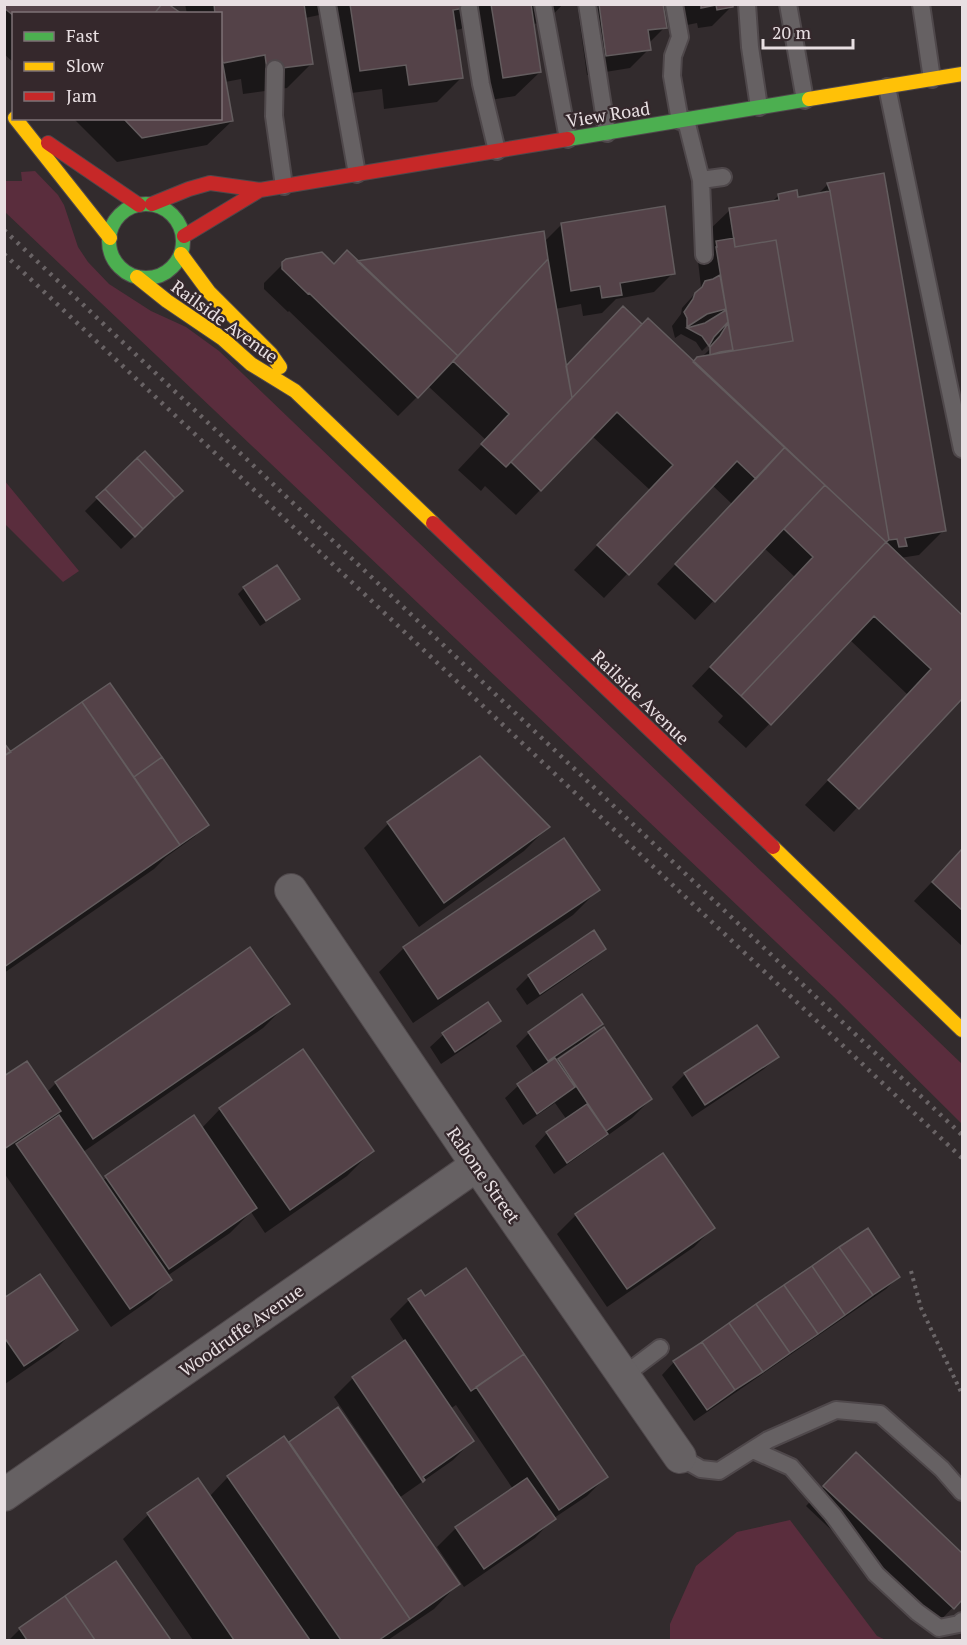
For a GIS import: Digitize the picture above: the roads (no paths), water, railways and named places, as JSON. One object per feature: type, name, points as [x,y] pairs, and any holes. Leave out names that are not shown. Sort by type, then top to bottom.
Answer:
[{"type":"main road","name":"View Road","points":[[145,205],[210,183],[260,190],[963,74]]},
{"type":"main road","points":[[16,120],[115,190],[145,205],[165,209],[177,221],[184,236],[181,254],[175,265],[151,278],[137,277],[126,272],[116,262],[111,251],[111,231],[117,219],[127,210],[145,205]]},
{"type":"main road","points":[[16,120],[110,238]]},
{"type":"main road","name":"View Road","points":[[184,236],[260,190]]},
{"type":"main road","name":"Railside Avenue","points":[[181,254],[209,292],[271,354],[295,391]]},
{"type":"main road","name":"Railside Avenue","points":[[137,277],[167,301],[223,339],[251,364],[295,391],[963,1030]]},
{"type":"street","name":"Rabone Street","points":[[291,891],[477,1165],[680,1457]]},
{"type":"street","name":"Woodruffe Avenue","points":[[4,1495],[477,1165]]},
{"type":"lane","points":[[327,4],[357,174]]},
{"type":"lane","points":[[543,4],[568,139]]},
{"type":"lane","points":[[587,4],[607,133]]},
{"type":"lane","points":[[674,4],[680,37],[673,56],[672,76],[701,180],[704,255]]},
{"type":"lane","points":[[747,4],[750,47],[759,108]]},
{"type":"lane","points":[[788,4],[805,100]]},
{"type":"lane","points":[[921,4],[932,79]]},
{"type":"lane","points":[[469,8],[481,84],[497,151]]},
{"type":"lane","points":[[275,69],[274,116],[284,186]]},
{"type":"lane","points":[[886,87],[963,449]]},
{"type":"lane","points":[[701,180],[723,177]]},
{"type":"lane","points":[[623,1376],[660,1348]]},
{"type":"lane","points":[[680,1457],[701,1469],[719,1471],[768,1440],[836,1410],[880,1413],[942,1469],[963,1492]]},
{"type":"lane","points":[[753,1450],[791,1467],[833,1515],[876,1575],[917,1612],[939,1628],[963,1621]]},
{"type":"railway","points":[[4,230],[962,1135]]},
{"type":"railway","points":[[4,254],[962,1158]]}]
